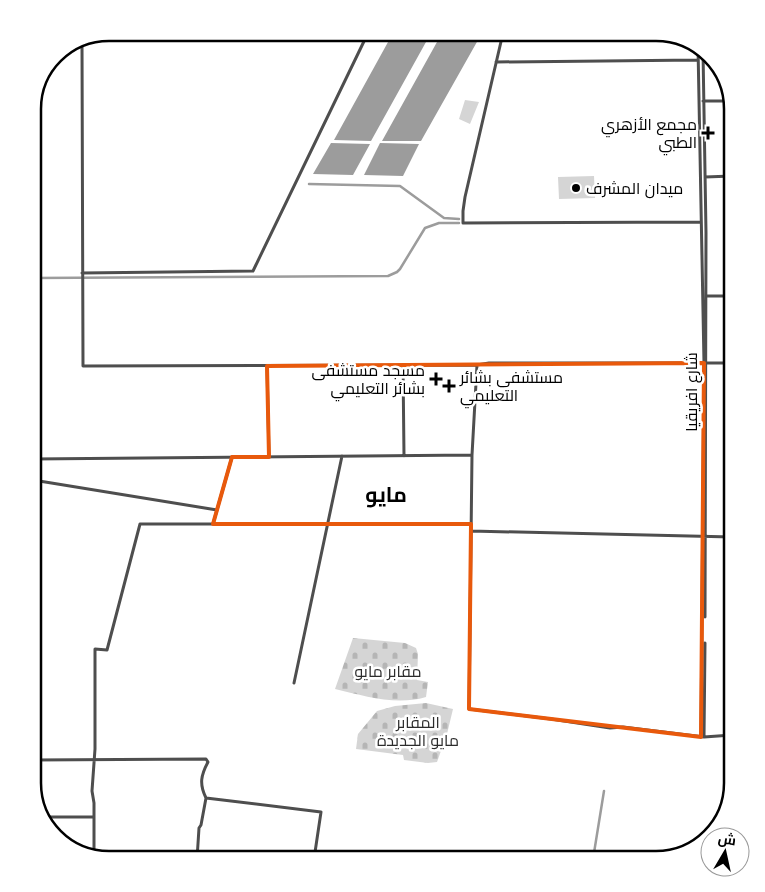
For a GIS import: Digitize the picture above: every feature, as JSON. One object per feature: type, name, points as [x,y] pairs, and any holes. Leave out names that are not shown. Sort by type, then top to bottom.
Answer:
[{"type":"street","points":[[82,276],[252,272],[364,41]]},
{"type":"street","points":[[501,41],[463,211],[463,223],[701,222]]},
{"type":"street","points":[[82,47],[83,366],[724,363]]},
{"type":"street","name":"شارع افريقيا","points":[[698,56],[703,101],[705,177],[703,196]]},
{"type":"street","points":[[496,62],[698,60]]},
{"type":"street","name":"شارع افريقيا","points":[[702,60],[701,85],[703,254]]},
{"type":"street","points":[[703,101],[723,101]]},
{"type":"street","points":[[705,177],[724,176]]},
{"type":"street","name":"شارع افريقيا","points":[[703,204],[701,222],[706,296],[703,363]]},
{"type":"street","name":"شارع افريقيا","points":[[702,737],[704,263]]},
{"type":"street","points":[[706,296],[724,296]]},
{"type":"street","points":[[403,365],[404,456]]},
{"type":"street","points":[[477,365],[472,455],[469,709],[610,728],[623,727],[702,737],[724,736]]},
{"type":"street","points":[[268,366],[269,457]]},
{"type":"street","points":[[41,459],[472,455]]},
{"type":"street","points":[[294,683],[342,456]]},
{"type":"street","points":[[213,524],[232,457]]},
{"type":"street","points":[[41,481],[217,510]]},
{"type":"street","points":[[94,848],[92,791],[95,649],[107,650],[140,524],[471,524]]},
{"type":"street","points":[[471,531],[724,537]]},
{"type":"street","points":[[41,760],[206,759],[208,762],[200,785],[206,798],[199,828],[198,851]]},
{"type":"street","points":[[206,798],[321,812],[315,851]]},
{"type":"street","points":[[51,817],[94,817]]},
{"type":"highlighted area","points":[[704,363],[701,737],[469,709],[471,524],[213,524],[232,457],[269,457],[267,366]]},
{"type":"green space","points":[[465,100],[479,102],[470,124],[459,119]]},
{"type":"green space","name":"ميدان المشرف","points":[[594,176],[595,198],[559,199],[558,177]]},
{"type":"green space","name":"مقابر مايو","points":[[353,638],[405,643],[416,648],[418,654],[417,680],[428,682],[426,697],[403,701],[369,697],[335,689]]},
{"type":"green space","name":"المقابر مايو الجديدة","points":[[426,703],[453,709],[437,762],[428,763],[404,760],[403,755],[356,749],[358,734],[377,711],[395,706]]},
{"type":"shaded area","points":[[389,41],[427,41],[371,141],[334,140]]},
{"type":"shaded area","points":[[438,41],[477,41],[421,141],[382,141]]},
{"type":"shaded area","points":[[331,143],[370,144],[353,175],[313,174]]},
{"type":"shaded area","points":[[380,143],[419,144],[403,176],[364,175]]},
{"type":"waterway","points":[[309,184],[400,186],[444,218],[459,219]]},
{"type":"waterway","points":[[41,278],[388,276],[400,269],[425,228],[439,223],[459,223]]},
{"type":"waterway","points":[[594,851],[604,791]]},
{"type":"place","name":"مجمع الأزهري الطبي","points":[[708,133]]},
{"type":"place","name":"ميدان المشرف","points":[[576,188]]},
{"type":"place","name":"مسجد مستشفى بشائر التعليمي","points":[[436,379]]},
{"type":"place","name":"مستشفى بشائر التعليمي","points":[[449,386]]},
{"type":"district","name":"مايو","points":[[386,494]]}]
